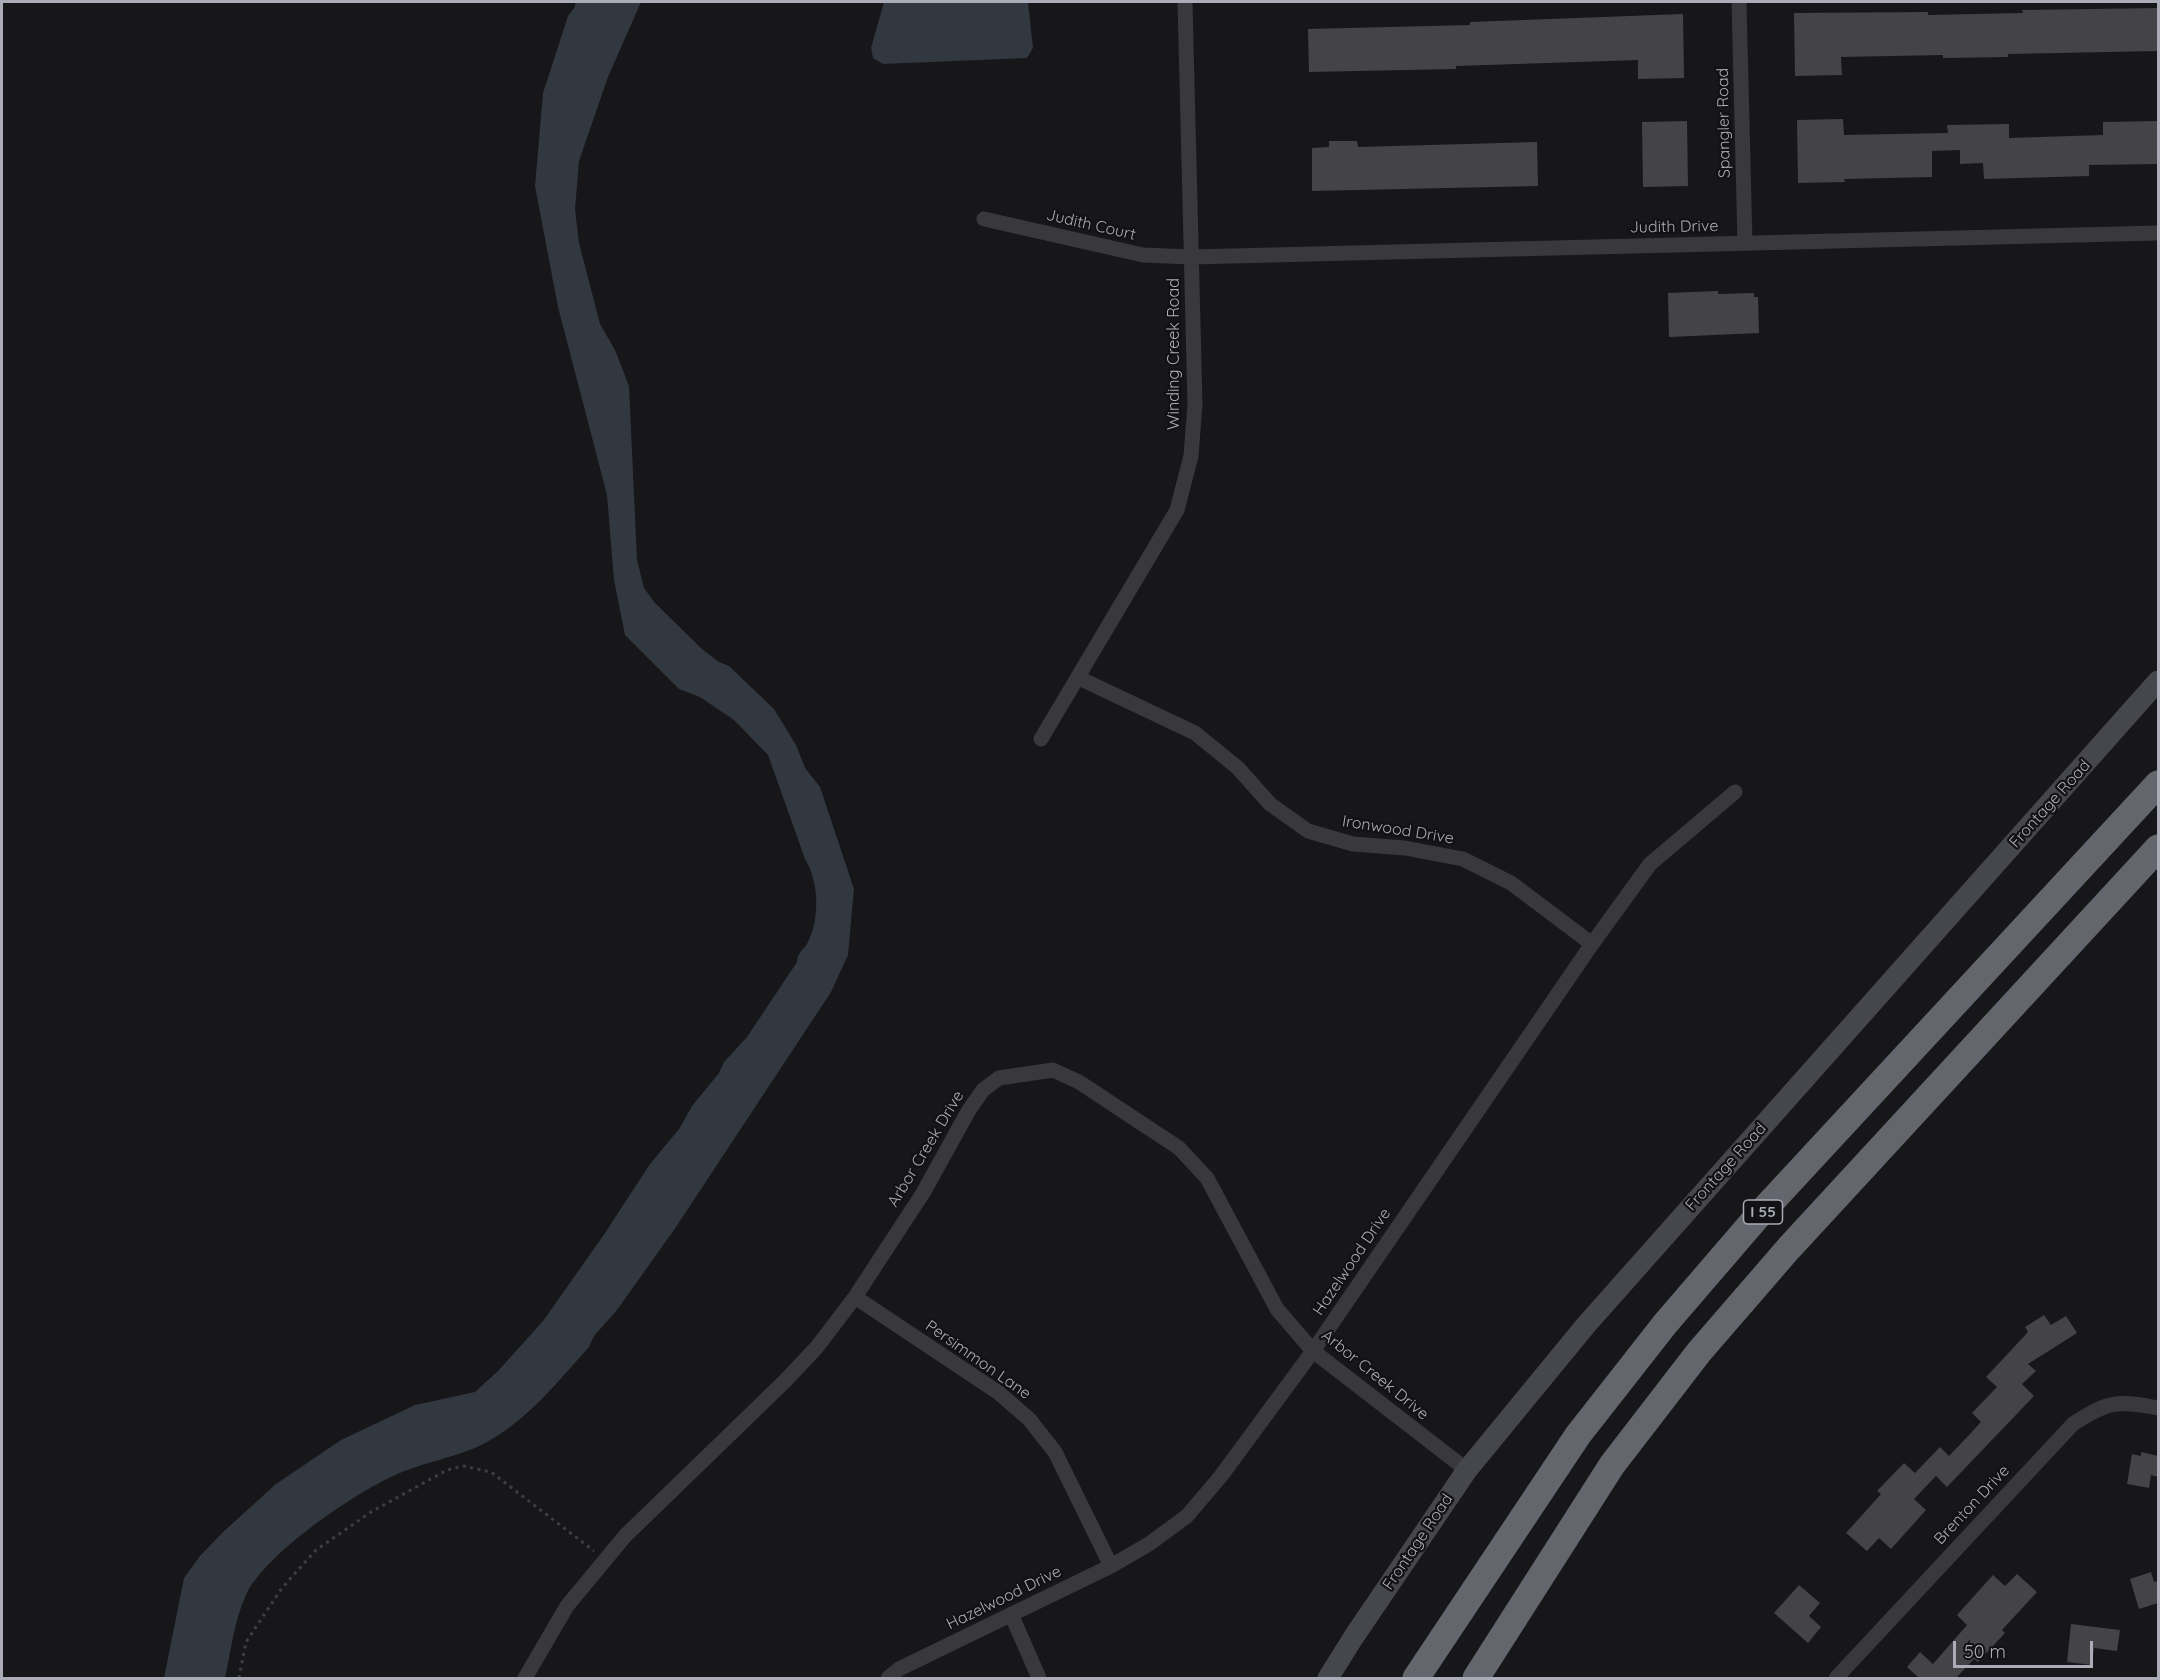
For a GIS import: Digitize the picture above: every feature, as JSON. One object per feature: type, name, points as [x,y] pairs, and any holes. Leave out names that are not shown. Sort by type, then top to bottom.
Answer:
[{"type":"highway","name":"I 55","points":[[1416,1678],[1578,1435],[1665,1324],[1757,1217],[2158,784]]},
{"type":"highway","name":"I 55","points":[[1476,1678],[1612,1464],[1699,1352],[1789,1248],[2158,848]]},
{"type":"street","name":"Winding Creek Road","points":[[1041,740],[1177,510],[1191,456],[1195,404],[1185,2]]},
{"type":"street","name":"Spangler Road","points":[[1739,2],[1745,243]]},
{"type":"street","name":"Judith Court","points":[[984,219],[1143,255],[1191,257]]},
{"type":"street","name":"Judith Drive","points":[[1191,257],[2158,233]]},
{"type":"street","name":"Ironwood Drive","points":[[1079,678],[1195,733],[1238,768],[1270,804],[1308,831],[1353,844],[1405,848],[1463,859],[1511,883],[1592,944]]},
{"type":"street","name":"Frontage Road","points":[[1328,1678],[1467,1470],[1586,1325],[2158,681]]},
{"type":"street","name":"Hazelwood Drive","points":[[888,1678],[899,1670],[1111,1566],[1149,1544],[1187,1516],[1221,1476],[1313,1351],[1592,944],[1650,864],[1735,792]]},
{"type":"street","name":"Arbor Creek Drive","points":[[525,1678],[567,1606],[625,1536],[817,1347],[855,1297],[923,1193],[969,1110],[983,1090],[999,1078],[1053,1070],[1079,1082],[1179,1148],[1207,1178],[1277,1309],[1313,1351],[1467,1470]]},
{"type":"street","name":"Persimmon Lane","points":[[855,1297],[999,1393],[1029,1419],[1055,1452],[1111,1566]]},
{"type":"street","name":"Brenton Drive","points":[[1836,1678],[2073,1424],[2107,1404],[2125,1403],[2158,1407]]},
{"type":"street","points":[[1011,1614],[1040,1678]]},
{"type":"path","points":[[239,1678],[246,1642],[282,1588],[316,1550],[372,1512],[447,1470],[464,1466],[491,1472],[605,1560]]},
{"type":"shaded area","points":[[576,2],[641,2],[608,77],[579,161],[575,209],[579,243],[600,324],[615,350],[629,386],[637,560],[644,588],[655,603],[702,649],[719,662],[729,666],[774,709],[796,745],[805,768],[820,787],[854,889],[848,955],[831,992],[676,1227],[617,1310],[594,1336],[589,1347],[554,1386],[530,1411],[487,1442],[465,1452],[393,1476],[333,1511],[290,1544],[256,1579],[246,1595],[236,1626],[225,1678],[164,1678],[184,1578],[200,1556],[223,1532],[276,1484],[341,1440],[415,1405],[475,1392],[498,1371],[543,1321],[650,1164],[679,1129],[692,1106],[719,1073],[724,1062],[747,1037],[797,962],[799,953],[808,942],[815,922],[816,900],[813,878],[768,755],[734,720],[700,697],[679,689],[625,635],[614,580],[607,495],[558,307],[535,186],[543,93],[568,16]]},
{"type":"shaded area","points":[[884,2],[1028,2],[1033,48],[1027,58],[883,64],[873,58],[871,48]]},
{"type":"building","points":[[2158,8],[2158,51],[2008,54],[2008,57],[1943,58],[1943,55],[1841,57],[1842,75],[1795,76],[1794,13],[1928,12],[1928,15],[2023,13],[2022,10]]},
{"type":"building","points":[[1683,14],[1684,78],[1638,79],[1638,60],[1456,66],[1456,69],[1309,72],[1308,29],[1470,25],[1470,22]]},
{"type":"building","points":[[1843,119],[1844,135],[1948,133],[1947,125],[2009,124],[2009,138],[2103,135],[2103,122],[2158,121],[2158,164],[2089,165],[2089,176],[1984,179],[1983,163],[1960,164],[1960,150],[1932,151],[1932,177],[1844,179],[1845,182],[1798,183],[1797,120]]},
{"type":"building","points":[[1687,121],[1688,186],[1643,187],[1642,122]]},
{"type":"building","points":[[1329,141],[1357,141],[1358,147],[1537,142],[1538,186],[1312,191],[1312,148],[1329,147]]},
{"type":"building","points":[[1718,291],[1718,294],[1754,293],[1754,297],[1758,297],[1759,333],[1669,337],[1668,293]]},
{"type":"building","points":[[2044,1315],[2051,1325],[2066,1316],[2077,1333],[2028,1364],[2036,1371],[2022,1384],[2034,1396],[1947,1487],[1936,1476],[1914,1499],[1926,1510],[1891,1549],[1879,1538],[1867,1551],[1846,1533],[1881,1494],[1877,1491],[1904,1463],[1915,1473],[1940,1447],[1949,1456],[1969,1435],[1981,1422],[1972,1413],[1997,1387],[1986,1377],[2028,1332],[2025,1327]]},
{"type":"building","points":[[2141,1452],[2158,1456],[2158,1477],[2151,1475],[2149,1488],[2127,1484],[2132,1454],[2141,1456]]},
{"type":"building","points":[[2151,1572],[2154,1582],[2158,1581],[2158,1603],[2139,1609],[2130,1579]]},
{"type":"building","points":[[2017,1574],[2037,1592],[2002,1630],[2005,1633],[1978,1662],[1974,1659],[1956,1678],[1919,1678],[1907,1667],[1920,1652],[1933,1664],[1967,1625],[1957,1615],[1993,1575],[2005,1586]]},
{"type":"building","points":[[1799,1585],[1820,1603],[1809,1616],[1821,1627],[1808,1643],[1774,1613]]},
{"type":"building","points":[[2071,1624],[2120,1630],[2117,1651],[2094,1648],[2092,1665],[2067,1662]]}]
